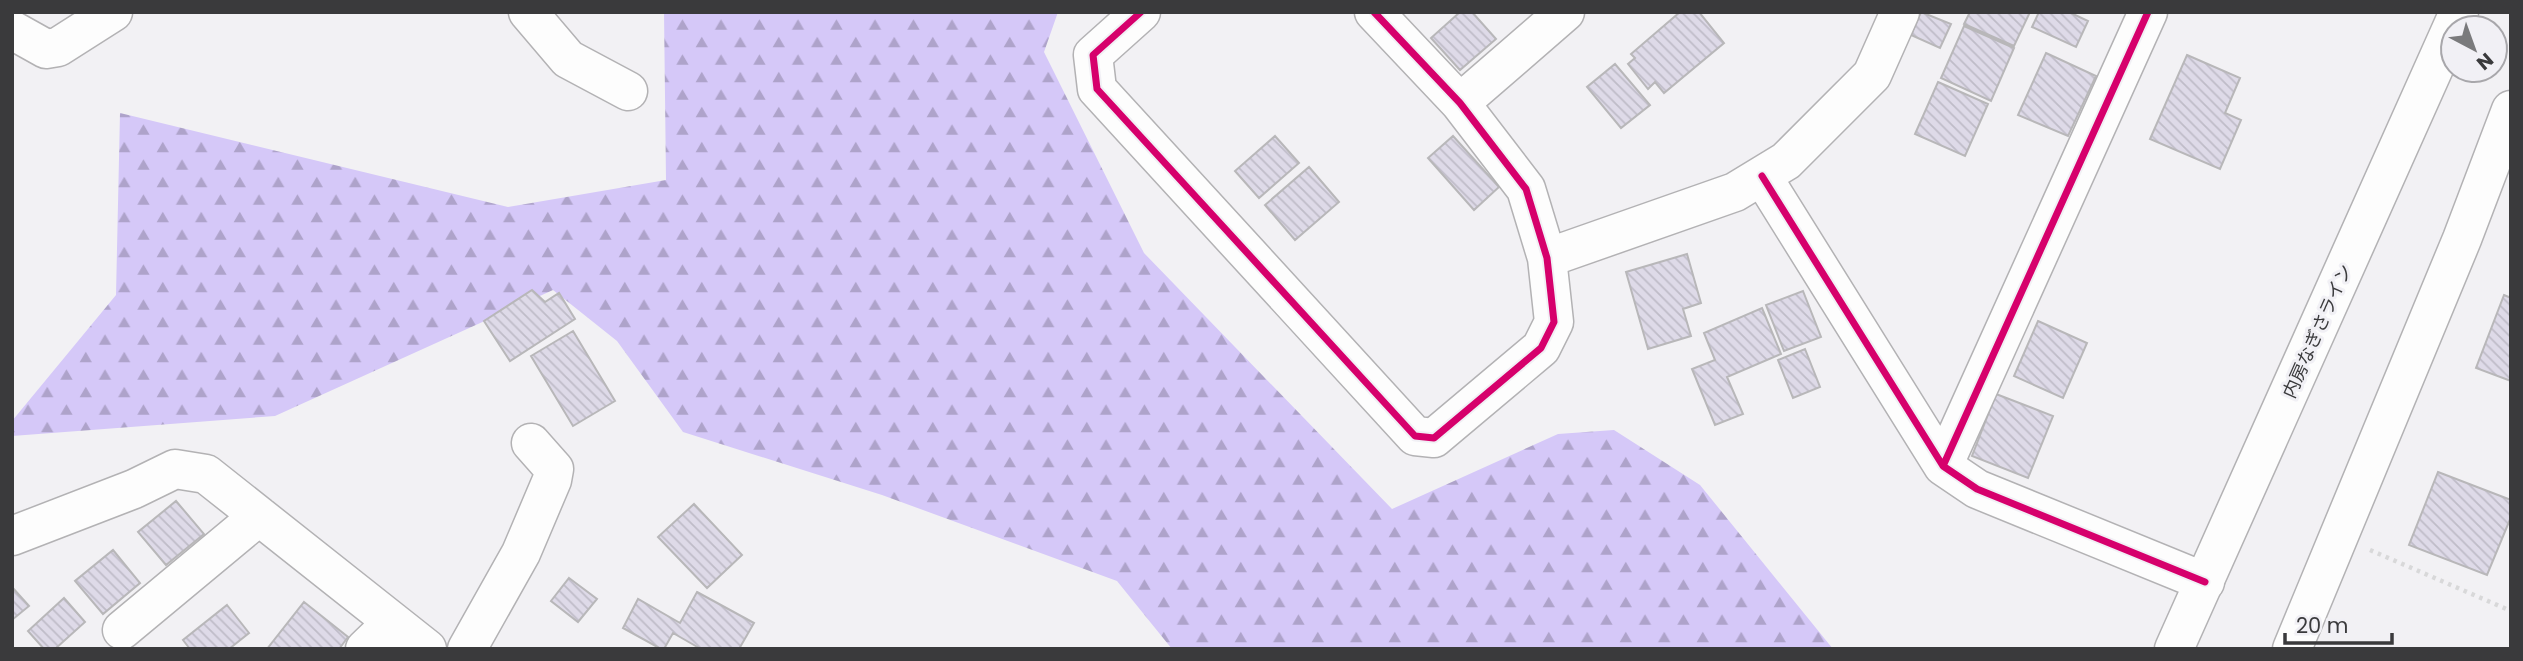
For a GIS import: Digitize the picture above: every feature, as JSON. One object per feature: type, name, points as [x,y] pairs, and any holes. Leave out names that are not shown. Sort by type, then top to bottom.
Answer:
[{"type":"main road","points":[[12,30],[46,49],[58,47],[113,12]]},
{"type":"main road","points":[[528,12],[568,59],[628,91]]},
{"type":"main road","points":[[1141,12],[1093,55],[1097,89],[1415,436],[1434,438],[1541,348],[1553,322],[1547,258],[1527,189],[1460,103],[1374,12]]},
{"type":"main road","points":[[1547,258],[1735,192],[1786,161],[1872,75],[1900,12]]},
{"type":"main road","points":[[1943,466],[2148,12]]},
{"type":"main road","name":"内房なぎさライン","points":[[2174,649],[2459,12]]},
{"type":"main road","points":[[1460,103],[1548,16]]},
{"type":"main road","points":[[2292,649],[2462,239],[2511,110]]},
{"type":"main road","points":[[1762,176],[1943,466],[1977,489],[2204,582]]},
{"type":"main road","points":[[467,649],[521,553],[552,480],[554,468],[531,443]]},
{"type":"main road","points":[[12,536],[134,489],[175,469],[206,474],[427,649]]},
{"type":"main road","points":[[122,630],[259,516]]},
{"type":"main road","points":[[365,649],[393,622]]},
{"type":"path","points":[[2364,547],[2511,611]]},
{"type":"green space","points":[[664,12],[1058,12],[1044,52],[1144,253],[1392,509],[1558,434],[1614,430],[1700,485],[1833,649],[1172,649],[1117,581],[882,495],[683,432],[617,341],[553,290],[275,416],[12,436],[12,421],[116,295],[120,113],[508,207],[666,180]]},
{"type":"building","points":[[1460,12],[1472,12],[1496,39],[1460,70],[1431,38]]},
{"type":"building","points":[[1680,12],[1699,12],[1724,43],[1664,93],[1655,82],[1648,89],[1628,64],[1635,58],[1631,54]]},
{"type":"building","points":[[1921,12],[1951,24],[1940,48],[1911,35]]},
{"type":"building","points":[[1970,12],[2030,12],[2014,46],[1964,24]]},
{"type":"building","points":[[2039,12],[2069,12],[2088,21],[2076,47],[2032,27]]},
{"type":"building","points":[[1964,26],[2014,48],[1991,101],[1941,78]]},
{"type":"building","points":[[2046,53],[2096,76],[2068,136],[2018,115]]},
{"type":"building","points":[[2187,55],[2240,78],[2225,113],[2241,120],[2220,169],[2150,139]]},
{"type":"building","points":[[1615,64],[1650,105],[1621,128],[1587,87]]},
{"type":"building","points":[[1938,82],[1988,104],[1965,156],[1915,134]]},
{"type":"building","points":[[1275,136],[1299,163],[1259,198],[1235,171]]},
{"type":"building","points":[[1453,136],[1499,187],[1474,210],[1428,158]]},
{"type":"building","points":[[1309,167],[1339,202],[1295,240],[1265,205]]},
{"type":"building","points":[[1687,254],[1701,303],[1683,309],[1691,336],[1648,349],[1626,272]]},
{"type":"building","points":[[532,290],[545,302],[559,293],[575,319],[510,361],[484,321]]},
{"type":"building","points":[[1803,291],[1821,337],[1784,351],[1766,305]]},
{"type":"building","points":[[2504,295],[2511,298],[2511,381],[2476,368]]},
{"type":"building","points":[[1762,308],[1781,354],[1727,377],[1743,414],[1715,425],[1692,369],[1715,360],[1704,333]]},
{"type":"building","points":[[2038,321],[2087,343],[2063,398],[2014,376]]},
{"type":"building","points":[[573,331],[615,401],[573,426],[531,356]]},
{"type":"building","points":[[1805,349],[1820,387],[1793,398],[1778,360]]},
{"type":"building","points":[[1996,394],[2053,416],[2028,478],[1972,456]]},
{"type":"building","points":[[2438,472],[2511,500],[2511,517],[2487,575],[2409,545]]},
{"type":"building","points":[[176,501],[204,534],[166,565],[138,532]]},
{"type":"building","points":[[694,504],[742,555],[707,588],[658,537]]},
{"type":"building","points":[[113,550],[140,583],[103,614],[75,581]]},
{"type":"building","points":[[569,578],[597,599],[578,622],[551,601]]},
{"type":"building","points":[[12,587],[29,606],[12,620]]},
{"type":"building","points":[[697,592],[754,623],[739,649],[701,649],[673,633],[664,649],[661,649],[623,628],[638,599],[680,623]]},
{"type":"building","points":[[64,598],[85,622],[55,649],[44,649],[28,631]]},
{"type":"building","points":[[304,602],[348,637],[339,649],[267,649]]},
{"type":"building","points":[[227,605],[249,633],[229,649],[190,649],[183,640]]},
{"type":"cycle path","points":[[1141,12],[1093,55],[1097,89],[1415,436],[1434,438],[1541,348],[1554,322],[1547,258],[1526,189],[1460,103],[1374,12]]},
{"type":"cycle path","points":[[1943,466],[2148,12]]},
{"type":"cycle path","points":[[1762,176],[1943,466],[1977,489],[2205,582]]}]
